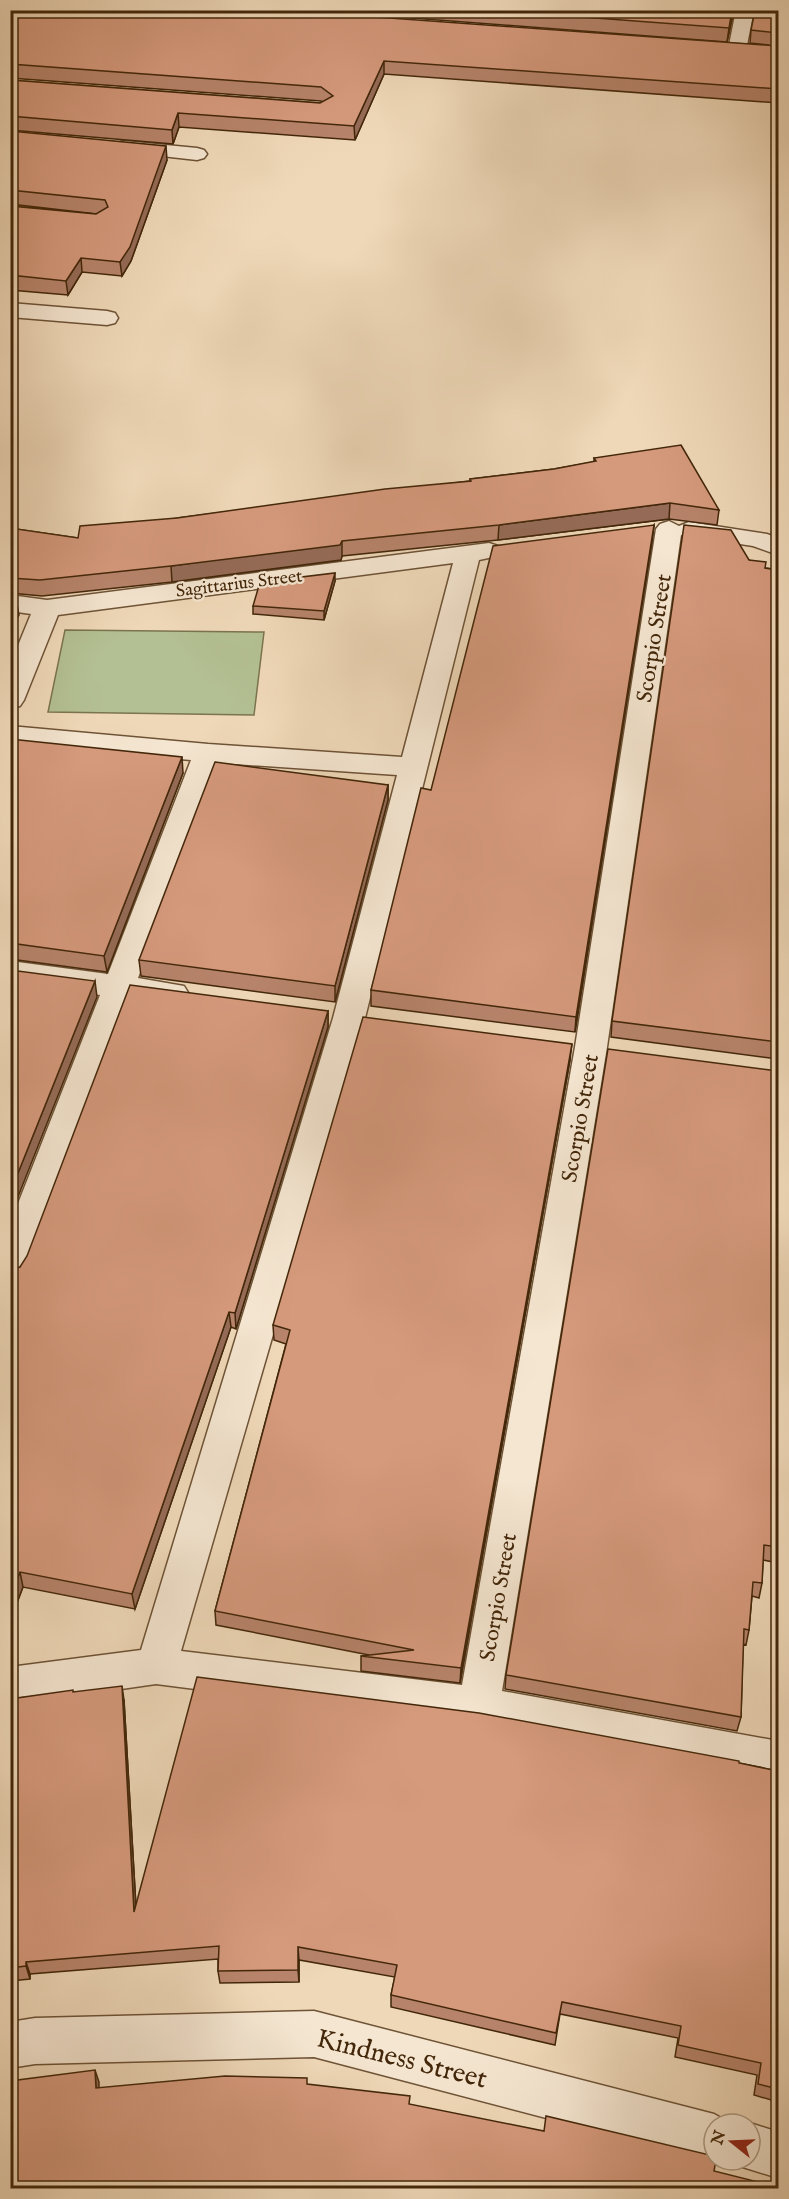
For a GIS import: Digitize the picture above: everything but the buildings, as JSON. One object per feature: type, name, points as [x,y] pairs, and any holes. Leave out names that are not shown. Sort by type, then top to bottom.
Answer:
[{"type":"street","points":[[737,50],[745,10]]},
{"type":"street","points":[[714,48],[758,52]]},
{"type":"street","points":[[104,146],[196,154]]},
{"type":"street","points":[[10,310],[107,318]]},
{"type":"street","name":"Scorpio Street","points":[[478,1706],[603,1048],[658,530],[758,539],[778,547]]},
{"type":"street","name":"Sagittarius Street","points":[[10,603],[47,608],[516,548]]},
{"type":"street","points":[[156,1666],[349,1018],[468,554]]},
{"type":"street","points":[[10,700],[47,608]]},
{"type":"street","points":[[10,735],[208,753],[414,767]]},
{"type":"street","points":[[10,1271],[208,753]]},
{"type":"street","points":[[10,972],[200,998]]},
{"type":"street","points":[[315,1013],[384,1022]]},
{"type":"street","points":[[556,1042],[603,1048]]},
{"type":"street","points":[[10,1686],[156,1666],[478,1706],[778,1761]]},
{"type":"street","name":"Kindness Street","points":[[10,2045],[35,2041],[314,2034],[702,2135]]},
{"type":"street","points":[[762,2150],[778,2155]]},
{"type":"green space","points":[[65,630],[264,632],[254,715],[48,712]]}]
